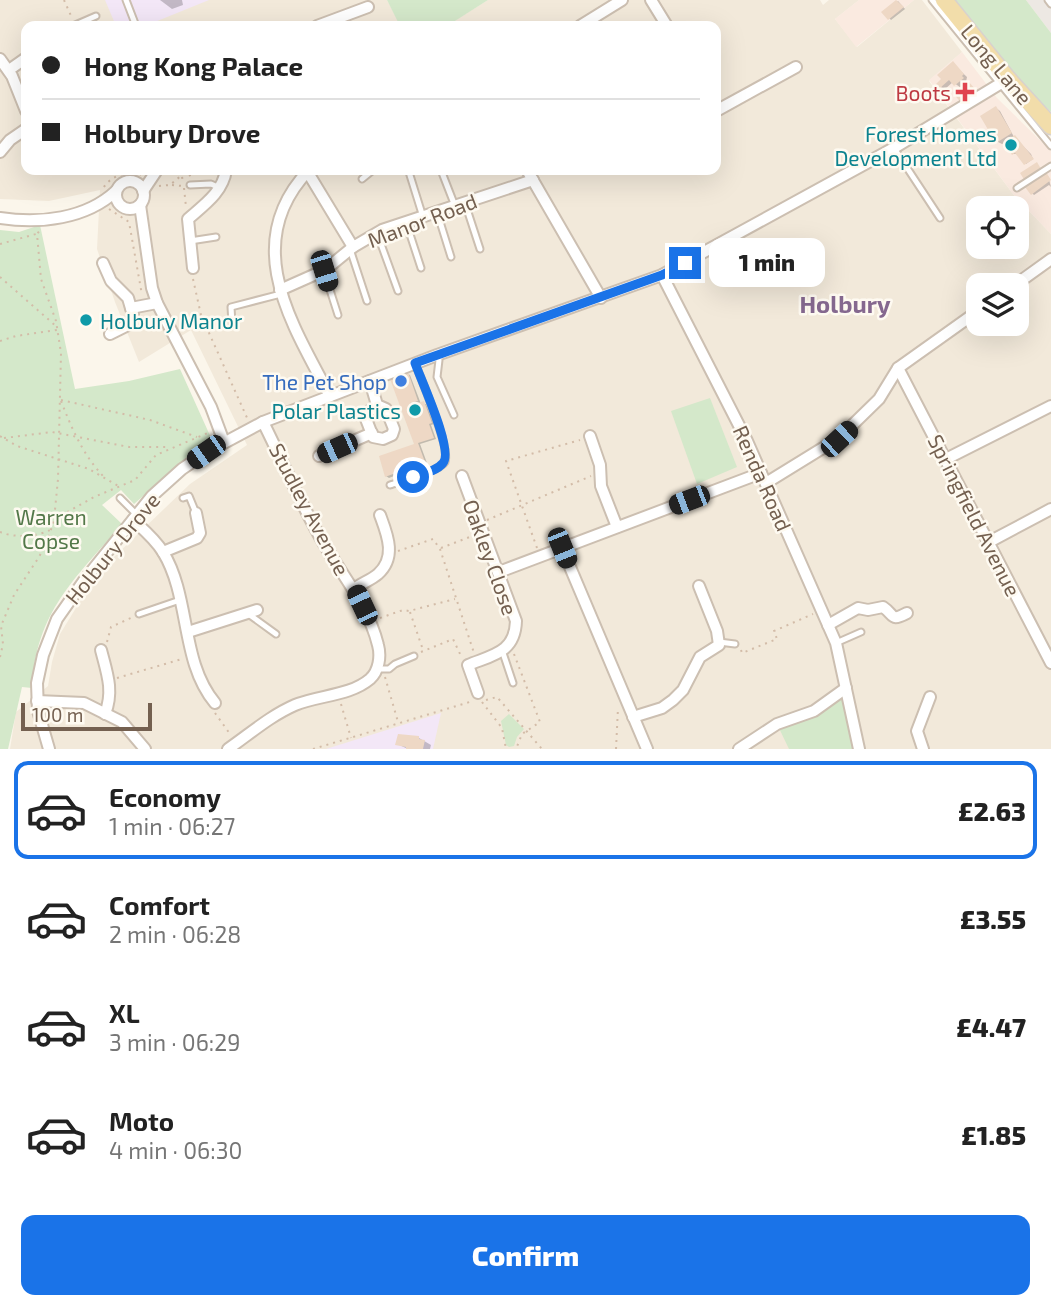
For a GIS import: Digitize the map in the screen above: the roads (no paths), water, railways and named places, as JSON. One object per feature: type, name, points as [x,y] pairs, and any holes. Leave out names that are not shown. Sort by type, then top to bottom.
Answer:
[{"type":"main road","name":"Long Lane","points":[[944,0],[1003,82],[1051,126]]},
{"type":"street","points":[[588,21],[622,0]]},
{"type":"street","points":[[651,0],[664,21]]},
{"type":"street","points":[[330,21],[368,7]]},
{"type":"street","points":[[0,59],[9,70],[21,98]]},
{"type":"street","points":[[9,70],[21,62]]},
{"type":"street","points":[[721,107],[796,66]]},
{"type":"street","name":"Holbury Drove","points":[[49,749],[37,701],[37,683],[43,654],[57,619],[152,496],[182,469],[224,442],[263,422],[415,363],[662,275],[894,148],[1003,82]]},
{"type":"street","points":[[0,152],[21,132]]},
{"type":"street","points":[[193,268],[188,219],[220,188],[224,175]]},
{"type":"street","points":[[304,175],[296,184],[278,227],[275,269],[286,313],[330,396]]},
{"type":"street","points":[[310,175],[352,248]]},
{"type":"street","points":[[530,175],[601,298]]},
{"type":"street","name":"Manor Road","points":[[281,292],[324,271],[352,248],[377,233],[460,204],[530,175]]},
{"type":"street","points":[[112,205],[116,191],[125,182],[147,181],[140,205],[157,303],[211,407],[224,442]]},
{"type":"street","points":[[112,205],[142,226]]},
{"type":"street","points":[[0,218],[19,221],[53,219],[112,205],[140,205]]},
{"type":"street","points":[[1029,275],[1051,259]]},
{"type":"street","points":[[103,263],[111,281],[128,298],[133,315],[130,324],[110,334]]},
{"type":"street","name":"Renda Road","points":[[662,275],[747,440],[836,643],[859,749]]},
{"type":"street","points":[[131,308],[157,303]]},
{"type":"street","points":[[499,572],[618,527],[763,478],[839,439],[879,399],[898,369],[966,320]]},
{"type":"street","name":"Springfield Avenue","points":[[898,369],[989,542],[1047,644],[1051,663]]},
{"type":"street","points":[[370,381],[377,405],[386,409],[394,429],[392,435],[383,439],[373,437],[366,419],[368,412],[377,405]]},
{"type":"street","points":[[946,458],[1051,406]]},
{"type":"street","name":"Studley Avenue","points":[[263,422],[321,539],[354,589],[379,646],[379,670]]},
{"type":"street","points":[[319,456],[372,433]]},
{"type":"street","points":[[590,436],[601,486],[618,527]]},
{"type":"street","name":"Oakley Close","points":[[462,475],[516,621],[506,647]]},
{"type":"street","points":[[989,542],[1051,509]]},
{"type":"street","points":[[163,552],[197,538],[200,533],[196,513]]},
{"type":"street","points":[[354,589],[379,573],[389,554],[388,538],[380,515]]},
{"type":"street","points":[[135,517],[163,552],[180,600],[201,682],[215,703]]},
{"type":"street","points":[[562,548],[647,749]]},
{"type":"street","points":[[633,717],[662,708],[673,700],[683,690],[700,657],[716,649],[719,642],[699,586]]},
{"type":"street","points":[[828,625],[858,608],[868,610],[883,607],[896,618],[907,613]]},
{"type":"street","points":[[188,632],[252,612]]},
{"type":"street","points":[[480,698],[472,663],[506,647]]},
{"type":"street","points":[[101,650],[109,680],[110,701],[105,714]]},
{"type":"street","points":[[236,747],[268,718],[298,704],[361,686],[379,670]]},
{"type":"street","points":[[739,749],[777,724],[814,711],[846,688]]},
{"type":"street","points":[[923,749],[917,731],[930,697]]},
{"type":"street","points":[[37,701],[84,703],[122,722],[145,749]]},
{"type":"lane","points":[[126,0],[134,21]]},
{"type":"lane","points":[[932,0],[1003,82],[1051,146]]},
{"type":"lane","points":[[84,21],[96,16]]},
{"type":"lane","points":[[894,148],[940,218]]},
{"type":"lane","points":[[1017,188],[1051,166]]},
{"type":"lane","points":[[362,179],[367,175]]},
{"type":"lane","points":[[410,175],[423,216]]},
{"type":"lane","points":[[444,175],[480,249]]},
{"type":"lane","points":[[190,185],[211,184],[220,188]]},
{"type":"lane","points":[[437,212],[451,257]]},
{"type":"lane","points":[[406,222],[421,268]]},
{"type":"lane","points":[[377,233],[398,291]]},
{"type":"lane","points":[[190,241],[216,237]]},
{"type":"lane","points":[[352,248],[367,301]]},
{"type":"lane","points":[[324,271],[338,315]]},
{"type":"lane","points":[[232,324],[231,307],[281,292]]},
{"type":"lane","points":[[437,355],[437,377],[454,415]]},
{"type":"lane","points":[[390,485],[436,469],[446,458],[443,439],[415,363]]},
{"type":"lane","points":[[183,498],[189,496],[196,513]]},
{"type":"lane","points":[[120,498],[135,517]]},
{"type":"lane","points":[[139,614],[180,600]]},
{"type":"lane","points":[[252,612],[276,634]]},
{"type":"lane","points":[[836,643],[861,632]]},
{"type":"lane","points":[[719,642],[735,644]]},
{"type":"lane","points":[[506,647],[513,683]]},
{"type":"lane","points":[[379,670],[389,669],[414,656]]},
{"type":"place","name":"Boots","points":[[965,92]]},
{"type":"place","name":"Forest Homes Development Ltd","points":[[1011,145]]},
{"type":"place","name":"Holbury Manor","points":[[86,320]]},
{"type":"place","name":"The Pet Shop","points":[[401,381]]},
{"type":"place","name":"Polar Plastics","points":[[415,410]]},
{"type":"district","name":"Holbury","points":[[845,303]]},
{"type":"park label","name":"Warren Copse","points":[[51,528]]}]
